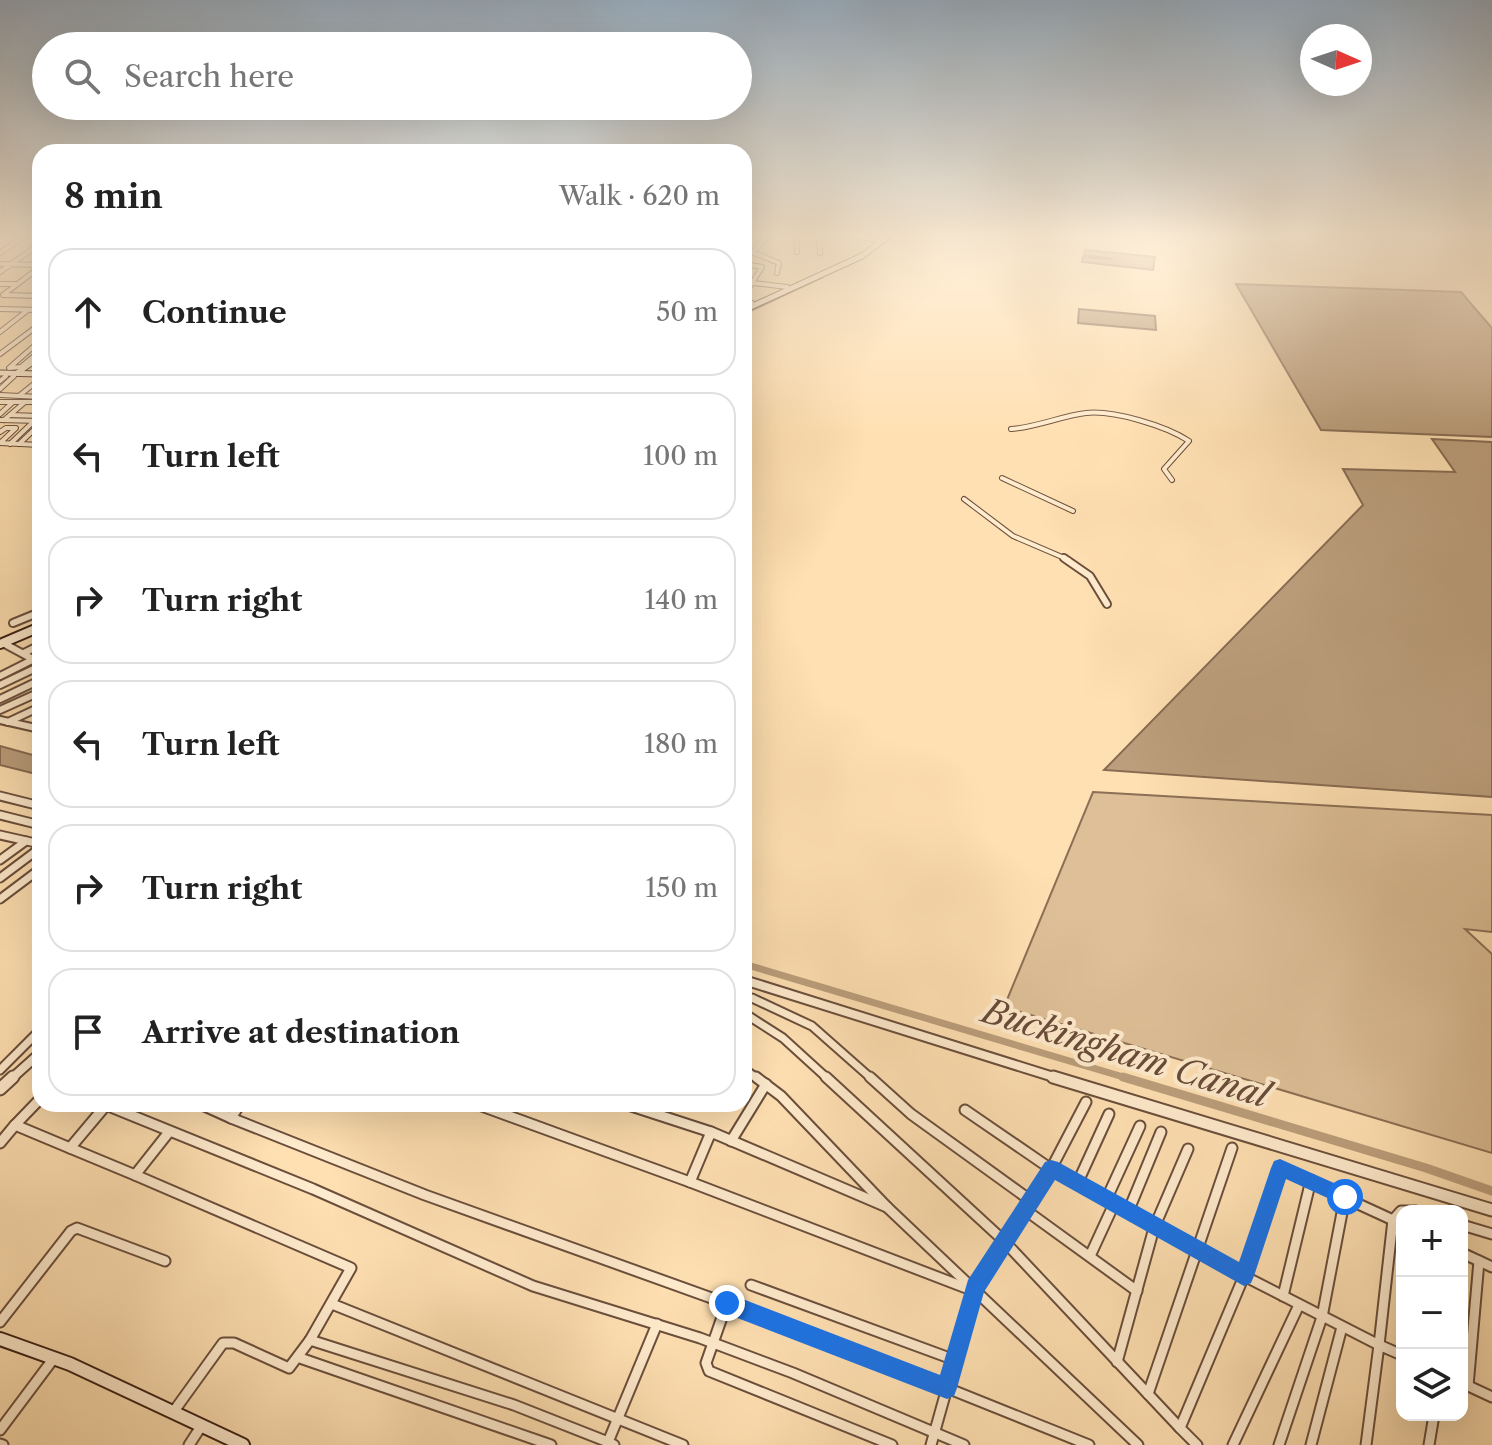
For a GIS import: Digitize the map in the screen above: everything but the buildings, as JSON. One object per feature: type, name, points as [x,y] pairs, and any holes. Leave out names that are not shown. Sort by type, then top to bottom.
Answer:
[{"type":"main road","points":[[16,375],[32,361]]},
{"type":"main road","points":[[2,376],[32,377]]},
{"type":"main road","points":[[1,644],[32,630]]},
{"type":"main road","points":[[0,1339],[54,1358],[243,1445]]},
{"type":"street","points":[[1,310],[32,310]]},
{"type":"street","points":[[0,332],[28,310]]},
{"type":"street","points":[[0,354],[32,330]]},
{"type":"street","points":[[32,348],[9,368],[21,367],[32,360]]},
{"type":"street","points":[[0,389],[16,375]]},
{"type":"street","points":[[0,414],[32,386]]},
{"type":"street","points":[[0,395],[32,399]]},
{"type":"street","points":[[0,402],[32,401]]},
{"type":"street","points":[[1,421],[25,402]]},
{"type":"street","points":[[17,416],[32,405]]},
{"type":"street","points":[[1011,429],[1037,427],[1085,413],[1151,423],[1172,430],[1189,441],[1164,469],[1172,480]]},
{"type":"street","points":[[10,415],[32,421]]},
{"type":"street","points":[[1,421],[32,423]]},
{"type":"street","points":[[0,432],[6,428],[16,428],[0,443]]},
{"type":"street","points":[[10,444],[32,428]]},
{"type":"street","points":[[19,444],[32,430]]},
{"type":"street","points":[[0,443],[32,444]]},
{"type":"street","points":[[1002,478],[1073,511]]},
{"type":"street","points":[[964,499],[1021,541],[1059,553],[1091,573],[1107,604]]},
{"type":"street","points":[[13,623],[32,615]]},
{"type":"street","points":[[1,644],[32,658]]},
{"type":"street","points":[[24,653],[32,649]]},
{"type":"street","points":[[1,681],[32,664]]},
{"type":"street","points":[[0,699],[32,684]]},
{"type":"street","points":[[0,710],[32,696]]},
{"type":"street","points":[[4,721],[32,710]]},
{"type":"street","points":[[4,721],[30,727]]},
{"type":"street","points":[[0,796],[32,804]]},
{"type":"street","points":[[0,815],[32,823]]},
{"type":"street","points":[[1,836],[32,843]]},
{"type":"street","points":[[0,860],[26,841]]},
{"type":"street","points":[[0,878],[32,852]]},
{"type":"street","points":[[0,899],[32,875]]},
{"type":"street","points":[[752,983],[936,1042],[1492,1210]]},
{"type":"street","points":[[752,998],[812,1026],[911,1114],[1137,1291]]},
{"type":"street","points":[[752,1018],[783,1038],[1003,1240],[1197,1445]]},
{"type":"street","points":[[0,1070],[32,1038]]},
{"type":"street","points":[[0,1089],[32,1060]]},
{"type":"street","points":[[752,1074],[766,1084],[887,1207],[1132,1443]]},
{"type":"street","points":[[752,1107],[766,1084]]},
{"type":"street","points":[[931,1445],[974,1289],[1051,1169],[1086,1102]]},
{"type":"street","points":[[0,1143],[32,1107]]},
{"type":"street","points":[[965,1110],[1051,1169],[1154,1228],[1396,1352]]},
{"type":"street","points":[[70,1148],[100,1112]]},
{"type":"street","points":[[125,1112],[313,1189],[533,1286],[712,1342],[964,1445]]},
{"type":"street","points":[[218,1112],[425,1195],[727,1303],[1089,1445]]},
{"type":"street","points":[[231,1118],[235,1112]]},
{"type":"street","points":[[498,1112],[974,1289]]},
{"type":"street","points":[[650,1112],[711,1132],[887,1207]]},
{"type":"street","points":[[731,1141],[749,1112]]},
{"type":"street","points":[[1077,1184],[1109,1114]]},
{"type":"street","points":[[15,1125],[351,1268],[300,1358],[289,1368],[234,1343],[223,1343],[173,1412]]},
{"type":"street","points":[[1090,1256],[1140,1126]]},
{"type":"street","points":[[135,1175],[169,1132]]},
{"type":"street","points":[[690,1182],[711,1132]]},
{"type":"street","points":[[1128,1212],[1161,1132]]},
{"type":"street","points":[[1148,1394],[1232,1148]]},
{"type":"street","points":[[1117,1362],[1154,1228],[1188,1149]]},
{"type":"street","points":[[1180,1428],[1244,1276],[1277,1171],[1286,1168],[1396,1221]]},
{"type":"street","points":[[1283,1296],[1311,1180]]},
{"type":"street","points":[[1279,1445],[1322,1317],[1345,1197]]},
{"type":"street","points":[[1468,1227],[1492,1234]]},
{"type":"street","points":[[0,1322],[71,1231],[77,1228],[165,1261]]},
{"type":"street","points":[[1366,1445],[1396,1235]]},
{"type":"street","points":[[1468,1256],[1492,1267]]},
{"type":"street","points":[[1468,1358],[1479,1261]]},
{"type":"street","points":[[751,1285],[955,1360]]},
{"type":"street","points":[[727,1303],[706,1363],[709,1371],[892,1445]]},
{"type":"street","points":[[332,1304],[683,1445]]},
{"type":"street","points":[[1233,1445],[1299,1305]]},
{"type":"street","points":[[310,1340],[514,1405],[589,1441],[611,1444],[618,1418],[657,1324]]},
{"type":"street","points":[[1311,1445],[1342,1327]]},
{"type":"street","points":[[0,1430],[54,1358]]},
{"type":"street","points":[[300,1358],[551,1445]]},
{"type":"street","points":[[1468,1385],[1492,1397]]},
{"type":"street","points":[[1429,1445],[1433,1421]]},
{"type":"street","points":[[189,1445],[202,1425]]},
{"type":"shaded area","points":[[1246,301],[1469,301],[1492,328],[1492,437],[1321,430]]},
{"type":"shaded area","points":[[1079,309],[1155,316],[1156,330],[1078,323]]},
{"type":"shaded area","points":[[1432,439],[1492,442],[1492,797],[1104,770],[1363,505],[1343,469],[1455,472]]},
{"type":"shaded area","points":[[0,746],[32,755],[32,773],[0,765]]},
{"type":"shaded area","points":[[1093,792],[1492,815],[1492,932],[1465,929],[1492,954],[1492,1153],[1004,1007]]},
{"type":"waterway","points":[[752,310],[771,301]]},
{"type":"waterway","name":"Buckingham Canal","points":[[752,966],[1130,1079]]},
{"type":"waterway","name":"Buckingham Canal","points":[[1123,1077],[1426,1168],[1492,1191]]},
{"type":"route","points":[[727,1303],[947,1388],[975,1288],[1051,1169],[1244,1276],[1280,1168],[1286,1168],[1345,1197]]}]
